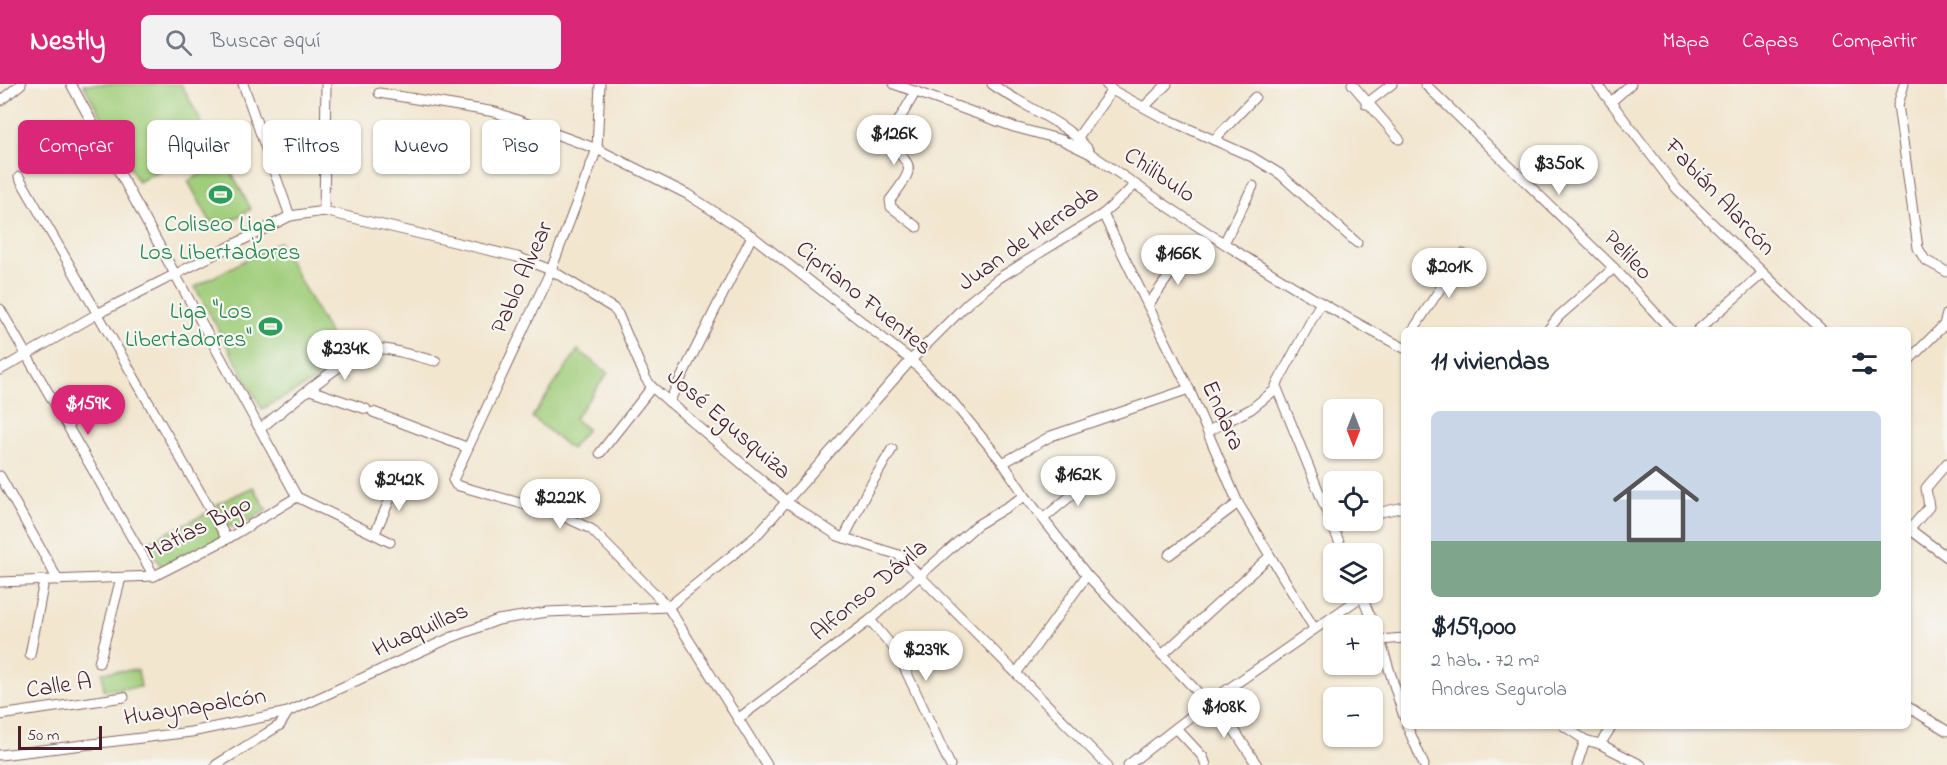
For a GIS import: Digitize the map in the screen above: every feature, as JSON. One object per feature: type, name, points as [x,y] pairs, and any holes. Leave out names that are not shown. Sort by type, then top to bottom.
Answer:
[{"type":"street","points":[[0,101],[21,84]]},
{"type":"street","points":[[71,84],[297,495],[390,542]]},
{"type":"street","points":[[243,84],[290,216]]},
{"type":"street","points":[[324,211],[326,84]]},
{"type":"street","name":"Pablo Alvear","points":[[600,84],[597,149],[551,270],[466,447],[453,480],[456,485],[558,514],[591,529],[668,607]]},
{"type":"street","points":[[894,84],[1014,127],[1062,140],[1090,154]]},
{"type":"street","name":"Chilibulo","points":[[992,84],[1009,97],[1078,137],[1090,154],[1224,243],[1320,304],[1401,345]]},
{"type":"street","points":[[1144,107],[1167,84]]},
{"type":"street","points":[[1352,84],[1366,104],[1399,140]]},
{"type":"street","points":[[1366,104],[1392,84]]},
{"type":"street","name":"Pelileo","points":[[1425,84],[1614,268],[1668,327]]},
{"type":"street","name":"Fabián Alarcón","points":[[1597,84],[1677,189],[1819,327]]},
{"type":"street","points":[[1611,102],[1631,84]]},
{"type":"street","points":[[1904,84],[1898,105],[1918,248],[1925,260],[1947,272]]},
{"type":"street","points":[[1078,137],[1109,87],[1144,107],[1280,174],[1357,243]]},
{"type":"street","points":[[916,91],[892,132],[909,166],[909,172],[890,200],[891,207],[916,227]]},
{"type":"street","name":"Cipriano Fuentes","points":[[379,93],[495,112],[597,149],[687,194],[752,236],[912,360],[952,401],[1003,463],[1025,496],[1087,575],[1162,655],[1211,701],[1257,765]]},
{"type":"street","points":[[1214,140],[1255,97]]},
{"type":"street","points":[[20,177],[227,539]]},
{"type":"street","name":"Juan de Herrada","points":[[668,607],[756,536],[788,503],[912,360],[969,302],[999,278],[1103,214],[1135,185]]},
{"type":"street","points":[[1224,243],[1253,186]]},
{"type":"street","name":"José Egusquiza","points":[[0,370],[97,314],[290,216],[324,211],[517,257],[551,270],[588,291],[618,314],[646,380],[652,387],[788,503],[844,538],[896,552],[1107,765]]},
{"type":"street","name":"Endara","points":[[1103,214],[1189,388],[1238,503],[1314,628]]},
{"type":"street","points":[[669,402],[752,236]]},
{"type":"street","points":[[1149,304],[1185,253]]},
{"type":"street","points":[[1415,327],[1463,254]]},
{"type":"street","points":[[1550,327],[1558,316],[1614,268]]},
{"type":"street","points":[[1701,327],[1763,273]]},
{"type":"street","points":[[1320,304],[1276,382],[1276,389],[1323,501]]},
{"type":"street","points":[[0,309],[154,576]]},
{"type":"street","points":[[1911,358],[1945,326],[1947,314]]},
{"type":"street","points":[[261,428],[362,353],[373,349],[436,361]]},
{"type":"street","points":[[600,453],[652,387]]},
{"type":"street","points":[[1003,463],[1051,436],[1189,388]]},
{"type":"street","points":[[1208,431],[1251,409],[1276,389]]},
{"type":"street","points":[[310,390],[466,447]]},
{"type":"street","points":[[844,538],[892,449]]},
{"type":"street","points":[[1911,526],[1929,507],[1926,488],[1947,463]]},
{"type":"street","points":[[1044,518],[1096,475]]},
{"type":"street","points":[[0,476],[58,580]]},
{"type":"street","points":[[375,533],[398,481]]},
{"type":"street","name":"Matías Bigo","points":[[0,582],[154,576],[227,539],[297,495]]},
{"type":"street","name":"Alfonso Dávila","points":[[739,718],[870,620],[977,525],[1025,496]]},
{"type":"street","points":[[1169,555],[1238,503]]},
{"type":"street","points":[[1383,512],[1401,508]]},
{"type":"street","points":[[1911,530],[1947,557]]},
{"type":"street","points":[[1162,655],[1269,556]]},
{"type":"street","points":[[1017,672],[1087,575]]},
{"type":"street","points":[[99,663],[120,578]]},
{"type":"street","points":[[30,656],[44,582]]},
{"type":"street","points":[[1128,765],[1211,701],[1349,603]]},
{"type":"street","points":[[668,607],[768,765]]},
{"type":"street","name":"Huaquillas","points":[[216,765],[280,725],[288,712],[450,638],[498,620],[547,612],[668,607]]},
{"type":"street","points":[[870,620],[897,652],[950,765]]},
{"type":"street","points":[[1383,640],[1401,638]]},
{"type":"street","points":[[1383,650],[1401,707]]},
{"type":"street","name":"Calle A","points":[[0,715],[124,697]]},
{"type":"street","points":[[1911,709],[1947,731]]},
{"type":"street","name":"Huaynapalcón","points":[[0,755],[191,732],[288,712]]},
{"type":"street","points":[[1176,728],[1203,757],[1206,765]]},
{"type":"street","points":[[1408,729],[1424,765]]},
{"type":"street","points":[[1568,729],[1585,740],[1600,744],[1641,765]]},
{"type":"street","points":[[1600,744],[1610,729]]},
{"type":"street","points":[[1577,765],[1585,740]]},
{"type":"green space","points":[[83,84],[181,84],[200,120],[147,120],[147,174],[154,174],[138,182],[134,174],[135,120],[103,120]]},
{"type":"green space","name":"Coliseo Liga Los Libertadores","points":[[201,174],[232,174],[251,209],[215,230],[188,181]]},
{"type":"green space","name":"Liga \"Los Libertadores\"","points":[[279,242],[346,364],[262,409],[195,287]]},
{"type":"green space","points":[[578,350],[608,373],[574,419],[587,429],[571,449],[532,417]]},
{"type":"green space","points":[[253,487],[267,510],[236,528],[228,525],[217,504]]},
{"type":"green space","points":[[211,511],[224,541],[164,571],[146,543]]},
{"type":"green space","points":[[138,670],[141,687],[104,690],[102,672]]},
{"type":"place","name":"Coliseo Liga Los Libertadores","points":[[220,195]]},
{"type":"place","name":"Liga \"Los Libertadores\"","points":[[270,326]]}]
